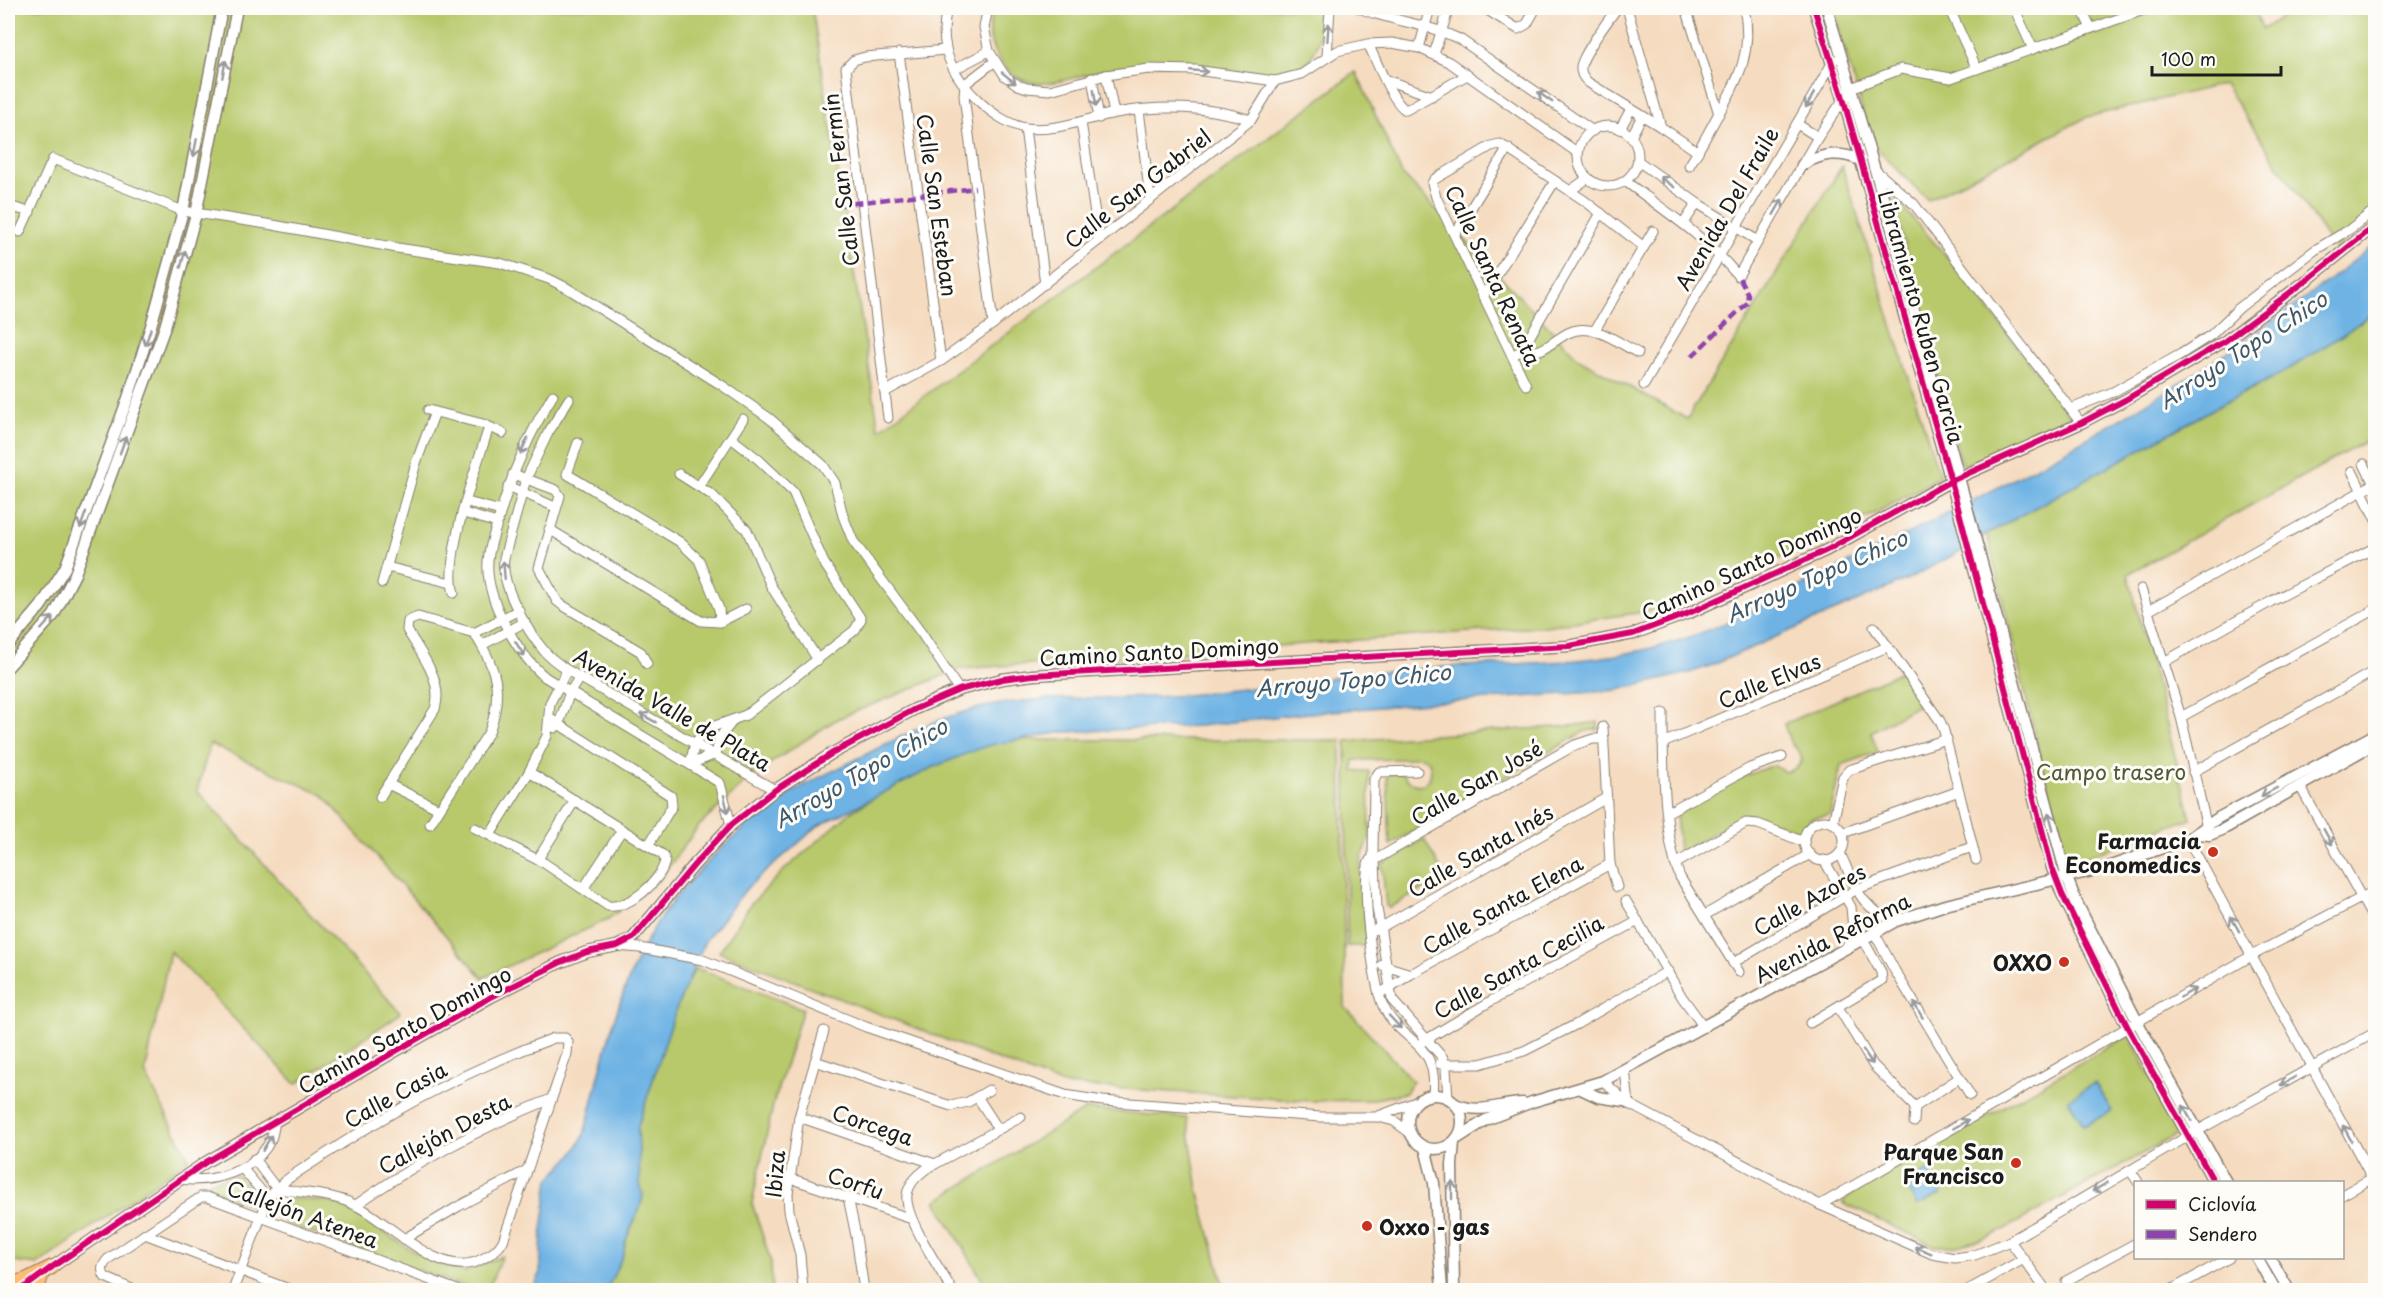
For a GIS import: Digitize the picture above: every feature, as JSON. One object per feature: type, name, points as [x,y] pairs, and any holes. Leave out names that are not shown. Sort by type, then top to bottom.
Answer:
[{"type":"main road","points":[[8,1285],[26,1280],[52,1267]]},
{"type":"main road","points":[[37,1290],[41,1276]]},
{"type":"street","points":[[8,645],[41,606],[65,568],[128,398],[183,211],[222,8]]},
{"type":"street","points":[[8,667],[54,615],[75,574],[165,327],[195,214],[237,8]]},
{"type":"street","points":[[885,392],[941,361],[993,324],[964,84],[946,50],[947,8]]},
{"type":"street","points":[[988,8],[984,27],[988,51],[1005,76],[1027,88],[1050,90],[1106,75],[1149,69],[1175,69],[1275,81],[1302,74],[1326,56],[1349,48],[1368,44],[1392,44],[1419,48],[1434,54],[1578,153]]},
{"type":"street","points":[[1326,56],[1330,8]]},
{"type":"street","points":[[1359,8],[1442,30],[1479,51],[1593,131]]},
{"type":"street","points":[[1419,48],[1430,8]]},
{"type":"street","points":[[1434,54],[1449,8]]},
{"type":"street","points":[[1484,8],[1515,27],[1522,28],[1527,24],[1536,8]]},
{"type":"street","points":[[1501,18],[1502,8]]},
{"type":"street","points":[[1617,8],[1585,58],[1581,68],[1582,73],[1589,83],[1698,152]]},
{"type":"street","points":[[1627,8],[1661,127]]},
{"type":"street","points":[[1686,8],[1719,114]]},
{"type":"street","points":[[1689,166],[1736,87],[1743,68],[1747,34],[1744,8]]},
{"type":"street","name":"Libramiento Ruben Garcia","points":[[1814,8],[1861,160],[1951,481],[1959,493],[2062,879],[2133,1025],[2192,1134]]},
{"type":"street","name":"Libramiento Ruben Garcia","points":[[1827,8],[1874,169],[1948,441],[1951,481]]},
{"type":"street","points":[[1949,8],[1977,69]]},
{"type":"street","points":[[2014,8],[2033,49]]},
{"type":"street","points":[[2081,8],[2091,28]]},
{"type":"street","points":[[1851,88],[1901,69],[1951,78],[2147,8]]},
{"type":"street","points":[[1368,44],[1399,105],[1406,110],[1467,75]]},
{"type":"street","name":"Calle San Fermín","points":[[888,418],[846,73],[848,64],[854,60],[899,53],[946,50]]},
{"type":"street","name":"Avenida Del Fraile","points":[[1644,385],[1840,50]]},
{"type":"street","points":[[955,69],[988,51]]},
{"type":"street","name":"Calle San Esteban","points":[[899,53],[941,361]]},
{"type":"street","points":[[964,84],[994,62]]},
{"type":"street","points":[[1106,75],[1114,113]]},
{"type":"street","points":[[1092,78],[1099,117]]},
{"type":"street","points":[[1386,80],[1432,96]]},
{"type":"street","name":"Calle San Gabriel","points":[[993,324],[1251,120],[1275,81]]},
{"type":"street","name":"Calle San Gabriel","points":[[964,84],[982,106],[1025,128],[1054,127],[1114,113],[1139,110],[1207,110],[1251,120]]},
{"type":"street","name":"Avenida Del Fraile","points":[[1719,254],[1738,276],[1818,138],[1851,88]]},
{"type":"street","points":[[1620,129],[1631,109]]},
{"type":"street","points":[[1139,110],[1150,198]]},
{"type":"street","points":[[1631,138],[1641,116]]},
{"type":"street","points":[[1081,122],[1099,240]]},
{"type":"street","points":[[1797,124],[1818,138]]},
{"type":"street","points":[[1601,127],[1620,129],[1631,138],[1638,152],[1635,168],[1625,181],[1616,185],[1606,186],[1592,181],[1579,163],[1578,153],[1586,137],[1601,127]]},
{"type":"street","name":"Calle San Gabriel","points":[[1025,128],[1045,284]]},
{"type":"street","name":"Calle Santa Renata","points":[[1508,148],[1500,144],[1491,146],[1434,179],[1432,183],[1436,197],[1510,356],[1526,385]]},
{"type":"street","points":[[1455,234],[1508,148],[1585,201],[1644,247]]},
{"type":"street","points":[[1802,165],[1825,154],[1842,154],[1861,160]]},
{"type":"street","points":[[20,232],[53,159],[183,211],[397,248],[500,263],[538,275],[567,288],[654,341],[769,418],[823,465],[835,483],[843,516],[853,541],[959,690]]},
{"type":"street","points":[[1638,161],[1697,203],[1758,240]]},
{"type":"street","points":[[1874,169],[1914,204],[2081,423]]},
{"type":"street","points":[[1483,297],[1555,181]]},
{"type":"street","points":[[1570,191],[1592,181]]},
{"type":"street","points":[[1585,201],[1592,181]]},
{"type":"street","points":[[1625,181],[1684,223],[1719,254]]},
{"type":"street","points":[[1684,223],[1697,203]]},
{"type":"street","points":[[8,206],[30,212]]},
{"type":"street","points":[[2071,409],[2113,392],[2211,335],[2251,298],[2314,250],[2350,229],[2376,209]]},
{"type":"street","points":[[1510,356],[1522,350],[1600,213]]},
{"type":"street","name":"Camino Santo Domingo","points":[[21,1290],[180,1179],[275,1121],[491,997],[573,957],[617,946],[633,938],[731,825],[775,790],[831,754],[915,709],[959,690],[1002,679],[1033,675],[1569,646],[1633,634],[1689,613],[1863,531],[1951,481],[2081,423],[2125,400],[2225,341],[2376,225]]},
{"type":"street","points":[[1595,330],[1653,231]]},
{"type":"street","points":[[2251,298],[2259,316]]},
{"type":"street","points":[[1522,350],[1533,352],[1575,331],[1595,330],[1638,353]]},
{"type":"street","name":"Avenida Valle de Plata","points":[[553,395],[534,426],[508,486],[488,561],[492,592],[509,630],[535,668],[570,692],[720,783],[731,825]]},
{"type":"street","name":"Avenida Valle de Plata","points":[[569,399],[526,479],[502,567],[507,586],[525,622],[546,653],[567,670],[775,790]]},
{"type":"street","points":[[382,583],[431,411],[503,433]]},
{"type":"street","points":[[699,486],[743,419]]},
{"type":"street","points":[[534,426],[549,433]]},
{"type":"street","points":[[387,567],[452,588],[453,551],[489,427]]},
{"type":"street","points":[[690,764],[695,743],[709,729],[746,715],[855,630],[861,619],[824,563],[793,492],[759,459],[731,438]]},
{"type":"street","points":[[578,443],[567,474],[680,542],[699,560],[718,609],[720,622]]},
{"type":"street","points":[[2148,611],[2375,485],[2364,464]]},
{"type":"street","points":[[2352,471],[2376,520]]},
{"type":"street","points":[[513,474],[555,490],[560,496],[539,568],[557,601],[641,652],[648,664]]},
{"type":"street","points":[[679,474],[699,486],[733,514],[747,530],[771,586],[818,660]]},
{"type":"street","points":[[508,486],[555,507]]},
{"type":"street","points":[[467,502],[499,517]]},
{"type":"street","points":[[464,513],[513,520]]},
{"type":"street","points":[[549,529],[701,621],[720,622],[746,609]]},
{"type":"street","points":[[2164,662],[2272,601],[2376,547]]},
{"type":"street","points":[[2141,589],[2181,717],[2204,832]]},
{"type":"street","points":[[2181,717],[2376,609]]},
{"type":"street","points":[[474,633],[519,610]]},
{"type":"street","points":[[380,797],[439,699],[436,682],[407,630],[408,621],[418,617],[474,633],[495,674],[498,686],[495,717],[489,732],[430,824]]},
{"type":"street","points":[[482,645],[525,622]]},
{"type":"street","points":[[1874,627],[1940,721],[1947,739],[1976,860]]},
{"type":"street","name":"Calle Elvas","points":[[1663,743],[1887,647]]},
{"type":"street","points":[[547,736],[550,703],[567,670]]},
{"type":"street","points":[[2193,772],[2376,670]]},
{"type":"street","points":[[490,835],[530,771],[547,736],[558,724],[570,692],[579,678]]},
{"type":"street","points":[[1663,713],[1668,812],[1675,864],[1680,877],[1739,972]]},
{"type":"street","points":[[549,718],[670,796],[672,806],[648,846]]},
{"type":"street","points":[[690,764],[716,754],[720,737],[732,722]]},
{"type":"street","points":[[1603,727],[1610,864],[1617,887]]},
{"type":"street","name":"Avenida Reforma","points":[[2204,832],[2376,734]]},
{"type":"street","name":"Calle San José","points":[[1372,860],[1575,745],[1593,739],[1604,739]]},
{"type":"street","points":[[1833,823],[1843,777],[1849,771],[1947,739]]},
{"type":"street","name":"Avenida Reforma","points":[[1456,1140],[1486,1120],[1532,1102],[1603,1082],[1896,921],[1945,904],[2104,868],[2188,839],[2300,786],[2376,743]]},
{"type":"street","points":[[1668,812],[1750,768],[1782,757]]},
{"type":"street","points":[[475,828],[538,860],[611,906],[616,906],[645,891],[661,873],[665,860],[663,855],[530,771]]},
{"type":"street","points":[[617,946],[703,960],[866,1027],[1065,1095],[1103,1101],[1310,1117],[1376,1117],[1394,1121],[1425,1148],[1435,1150],[1445,1148],[1456,1140],[1462,1130],[1463,1120],[1452,1101],[1445,1064],[1426,1038],[1395,1004],[1390,990],[1372,860],[1376,775],[1379,772],[1417,771]]},
{"type":"street","points":[[388,784],[439,809]]},
{"type":"street","points":[[2300,786],[2376,924]]},
{"type":"street","points":[[1842,833],[1959,791]]},
{"type":"street","name":"Calle Santa Inés","points":[[1370,931],[1380,928],[1606,798]]},
{"type":"street","points":[[538,860],[575,800]]},
{"type":"street","points":[[1816,822],[1833,823],[1842,833],[1844,843],[1840,853],[1833,858],[1824,860],[1810,854],[1804,842],[1807,830],[1816,822]]},
{"type":"street","points":[[1675,864],[1746,823],[1758,824],[1804,842]]},
{"type":"street","points":[[583,890],[622,830]]},
{"type":"street","points":[[2188,839],[2253,955],[2311,1068],[2374,1179],[2344,1194]]},
{"type":"street","name":"Calle Azores","points":[[1733,963],[1857,890],[1972,847]]},
{"type":"street","points":[[1840,853],[1863,901],[1875,912],[1896,921]]},
{"type":"street","points":[[1705,915],[1810,854]]},
{"type":"street","points":[[1372,860],[1366,889],[1379,994],[1390,1017],[1418,1045],[1432,1064],[1432,1095]]},
{"type":"street","points":[[1824,860],[1851,907],[1854,920],[1846,949]]},
{"type":"street","name":"Calle Santa Elena","points":[[1379,994],[1390,990],[1411,974],[1610,864]]},
{"type":"street","points":[[1820,1206],[2253,955],[2376,890]]},
{"type":"street","points":[[1626,901],[1680,992],[1704,1027]]},
{"type":"street","name":"Calle Santa Cecilia","points":[[1418,1045],[1426,1038],[1638,921]]},
{"type":"street","points":[[1874,932],[1970,1095]]},
{"type":"street","points":[[1810,1023],[1882,980],[1881,972],[1862,938]]},
{"type":"street","points":[[1374,963],[1411,974]]},
{"type":"street","points":[[1432,1064],[1480,1064],[1524,1051],[1577,1024],[1668,971]]},
{"type":"street","points":[[1838,1007],[1874,1065],[1915,1107],[1914,1122]]},
{"type":"street","name":"Ibiza","points":[[803,1290],[800,1255],[789,1211],[789,1178],[799,1117],[824,1031]]},
{"type":"street","points":[[1581,1089],[1626,1103],[1820,1206],[1932,1254],[1955,1258],[1975,1255],[2010,1240],[2192,1134],[2376,1032]]},
{"type":"street","name":"Calle Casia","points":[[233,1290],[268,1199],[276,1188],[344,1142],[457,1079],[554,1038],[565,1038],[568,1042],[567,1054],[551,1099]]},
{"type":"street","points":[[815,1061],[943,1104],[958,1105],[978,1098],[989,1090]]},
{"type":"street","points":[[1625,1070],[1626,1103]]},
{"type":"street","points":[[1915,1107],[1959,1078]]},
{"type":"street","points":[[1603,1082],[1626,1103]]},
{"type":"street","points":[[1376,1117],[1432,1095],[1452,1101]]},
{"type":"street","points":[[978,1098],[998,1129]]},
{"type":"street","points":[[254,1159],[276,1188],[356,1205],[404,1239],[442,1260],[463,1266],[478,1261],[499,1248],[551,1099]]},
{"type":"street","name":"Callejón Desta","points":[[356,1205],[432,1155],[499,1121],[551,1099]]},
{"type":"street","name":"Avenida Reforma","points":[[1452,1101],[1470,1110],[1510,1103],[1532,1102]]},
{"type":"street","points":[[1409,1132],[1408,1116],[1416,1102]]},
{"type":"street","name":"Corcega","points":[[799,1117],[935,1164]]},
{"type":"street","points":[[952,1290],[912,1220],[908,1202],[910,1186],[920,1174],[935,1164],[1021,1117]]},
{"type":"street","points":[[180,1179],[208,1180],[242,1168],[254,1159],[271,1139],[275,1121]]},
{"type":"street","points":[[2192,1134],[2214,1181]]},
{"type":"street","points":[[2192,1134],[2225,1181]]},
{"type":"street","points":[[1454,1290],[1452,1177],[1456,1140]]},
{"type":"street","points":[[1425,1148],[1434,1183],[1443,1290]]},
{"type":"street","points":[[242,1168],[268,1199]]},
{"type":"street","points":[[404,1239],[459,1206],[527,1170]]},
{"type":"street","points":[[2130,1170],[2137,1181]]},
{"type":"street","name":"Corfu","points":[[789,1178],[912,1220]]},
{"type":"street","name":"Callejón Atenea","points":[[134,1290],[111,1282],[103,1273],[103,1264],[144,1233],[201,1197],[207,1197],[457,1290]]},
{"type":"street","points":[[848,1197],[864,1290]]},
{"type":"street","points":[[144,1233],[291,1290]]},
{"type":"street","points":[[2010,1240],[2022,1260],[2046,1290]]},
{"type":"street","points":[[2066,1281],[2134,1244]]},
{"type":"street","points":[[2171,1290],[2225,1259]]},
{"type":"street","points":[[2258,1259],[2275,1290]]},
{"type":"street","points":[[2271,1259],[2289,1290]]},
{"type":"street","points":[[1968,1290],[2022,1260]]},
{"type":"green space","points":[[8,8],[812,8],[879,430],[1356,72],[1402,174],[1579,359],[1687,419],[1842,166],[1940,477],[1876,513],[1672,608],[1538,627],[960,669],[837,719],[754,774],[698,827],[659,880],[608,919],[483,978],[323,795],[210,744],[197,791],[401,1013],[296,1084],[170,951],[145,1073],[189,1159],[37,1265],[8,1261]]},
{"type":"green space","points":[[995,8],[1321,8],[1322,18],[1320,38],[1312,56],[1297,70],[1287,74],[1264,76],[1191,65],[1151,65],[1115,68],[1044,83],[1030,82],[1017,77],[1005,67],[994,51],[990,30]]},
{"type":"green space","points":[[1833,8],[2253,8],[2263,29],[2295,8],[2375,8],[2375,212],[2335,250],[2224,84],[2087,117],[1928,200],[1872,144]]},
{"type":"green space","points":[[1891,194],[1964,276],[2072,419],[1962,466]]},
{"type":"green space","name":"Campo trasero","points":[[2375,311],[2375,436],[2128,574],[2191,818],[2066,865],[1987,534],[2286,371]]},
{"type":"green space","points":[[1902,671],[1923,702],[1871,732],[1878,752],[1841,765],[1830,815],[1812,818],[1800,831],[1747,814],[1679,853],[1676,813],[1737,779],[1773,765],[1785,772],[1800,764],[1800,753],[1791,743],[1784,724]]},
{"type":"green space","points":[[1598,722],[1598,729],[1585,731],[1390,845],[1387,774],[1403,774],[1413,784],[1424,784],[1430,776],[1429,761],[1421,757],[1354,760],[1353,771],[1369,771],[1370,839],[1362,856],[1360,870],[1368,946],[1347,946],[1346,741],[1570,726]]},
{"type":"green space","points":[[988,740],[1341,740],[1345,1007],[1413,1081],[1405,1093],[1369,1100],[1313,1101],[1063,1085],[719,952],[750,905],[782,872],[851,812],[929,764]]},
{"type":"green space","points":[[1424,839],[1445,877],[1389,908],[1386,906],[1382,864]]},
{"type":"green space","points":[[696,968],[803,1009],[774,1101],[752,1203],[771,1262],[772,1290],[592,1290],[598,1225],[662,1025]]},
{"type":"green space","name":"Parque San Francisco","points":[[2129,1035],[2180,1133],[1990,1237],[1957,1246],[1935,1246],[1842,1203],[1854,1192]]},
{"type":"green space","points":[[1086,1109],[1187,1118],[1198,1190],[1225,1290],[988,1290],[936,1201]]},
{"type":"green space","points":[[238,1175],[259,1200],[257,1209],[200,1184]]},
{"type":"green space","points":[[292,1198],[326,1201],[345,1207],[413,1251],[464,1272],[502,1256],[488,1290],[474,1290],[285,1223],[282,1209],[284,1202]]},
{"type":"water","name":"Arroyo Topo Chico","points":[[2375,244],[2375,311],[2286,371],[2224,403],[1908,579],[1710,666],[1618,690],[1298,714],[1200,726],[1063,732],[990,745],[934,767],[818,826],[747,888],[705,941],[675,1012],[638,1126],[640,1183],[643,1196],[626,1240],[623,1255],[610,1283],[603,1290],[533,1290],[540,1274],[542,1230],[549,1179],[573,1154],[584,1135],[619,1006],[651,933],[676,897],[730,840],[768,809],[803,786],[928,725],[963,712],[1000,704],[1042,700],[1171,696],[1416,669],[1569,661],[1630,653],[1682,639],[1750,612],[2047,461],[2183,381],[2249,338]]},
{"type":"water","points":[[2095,1083],[2112,1111],[2084,1126],[2068,1099]]},
{"type":"water","points":[[1929,1170],[1941,1194],[1917,1206],[1905,1182]]},
{"type":"marked path","points":[[840,205],[975,188]]},
{"type":"marked path","points":[[1692,356],[1747,303],[1748,294],[1738,276]]},
{"type":"cycle path","points":[[1814,8],[1843,98],[1951,481],[2052,868],[2062,894],[2128,1028],[2213,1181]]},
{"type":"cycle path","points":[[21,1290],[206,1162],[396,1051],[491,997],[559,963],[587,952],[617,946],[633,938],[731,825],[775,790],[831,754],[915,709],[959,690],[1002,679],[1033,675],[1569,646],[1633,634],[1689,613],[1827,550],[1951,481],[2081,423],[2125,400],[2225,341],[2376,225]]},
{"type":"place","name":"Farmacia Economedics","points":[[2213,852]]},
{"type":"place","name":"OXXO","points":[[2064,962]]},
{"type":"place","name":"Parque San Francisco","points":[[2016,1163]]},
{"type":"place","name":"Oxxo - gas","points":[[1367,1226]]}]
